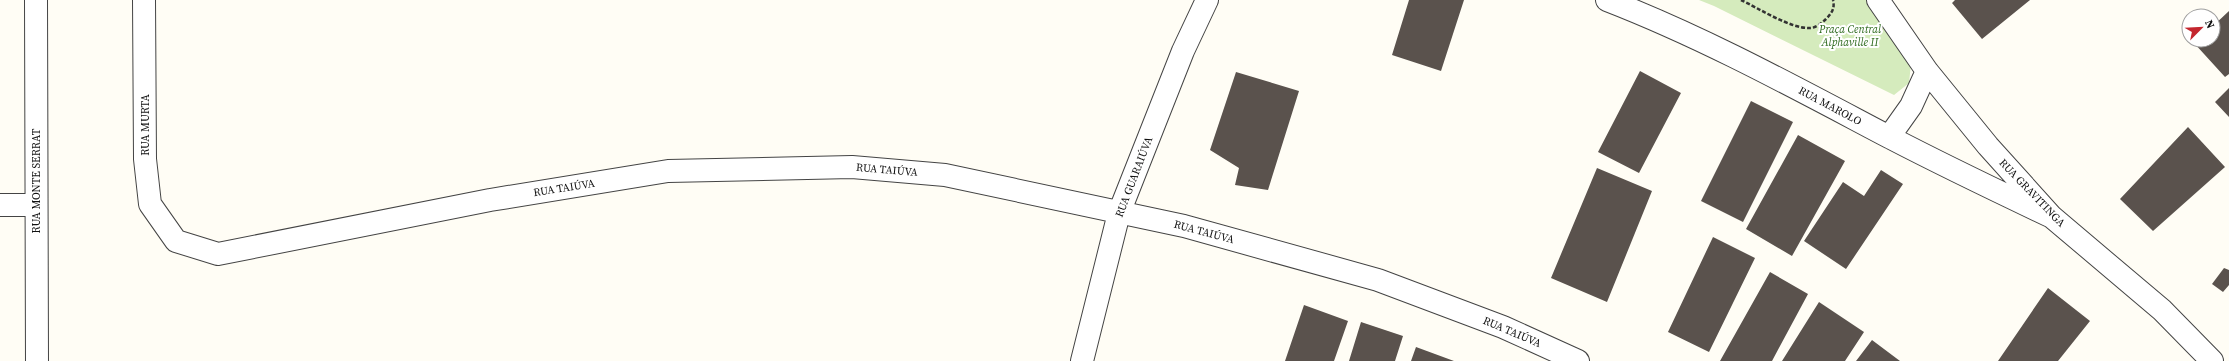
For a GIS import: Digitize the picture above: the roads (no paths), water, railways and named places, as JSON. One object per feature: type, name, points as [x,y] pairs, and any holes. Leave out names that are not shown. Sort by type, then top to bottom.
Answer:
[{"type":"street","name":"RUA MONTE SERRAT","points":[[36,0],[37,361]]},
{"type":"street","name":"RUA MURTA","points":[[144,0],[145,159],[150,204],[176,241]]},
{"type":"street","name":"RUA GUARAIÚVA","points":[[1082,361],[1119,213],[1183,51],[1207,0]]},
{"type":"street","name":"RUA MAROLO","points":[[1607,0],[1750,63],[1889,136],[2052,217]]},
{"type":"street","name":"RUA GRAVITINGA","points":[[1878,0],[1927,71],[1988,146],[2052,217],[2162,310],[2212,361]]},
{"type":"street","points":[[1889,136],[1911,106],[1927,71]]},
{"type":"street","name":"RUA TAIÚVA","points":[[176,241],[218,254],[490,200],[668,172],[852,166],[945,175],[1184,226],[1378,280],[1504,327],[1578,361]]},
{"type":"street","points":[[0,205],[36,205]]},
{"type":"park label","name":"Praça Central Alphaville II","points":[[1850,35]]}]
